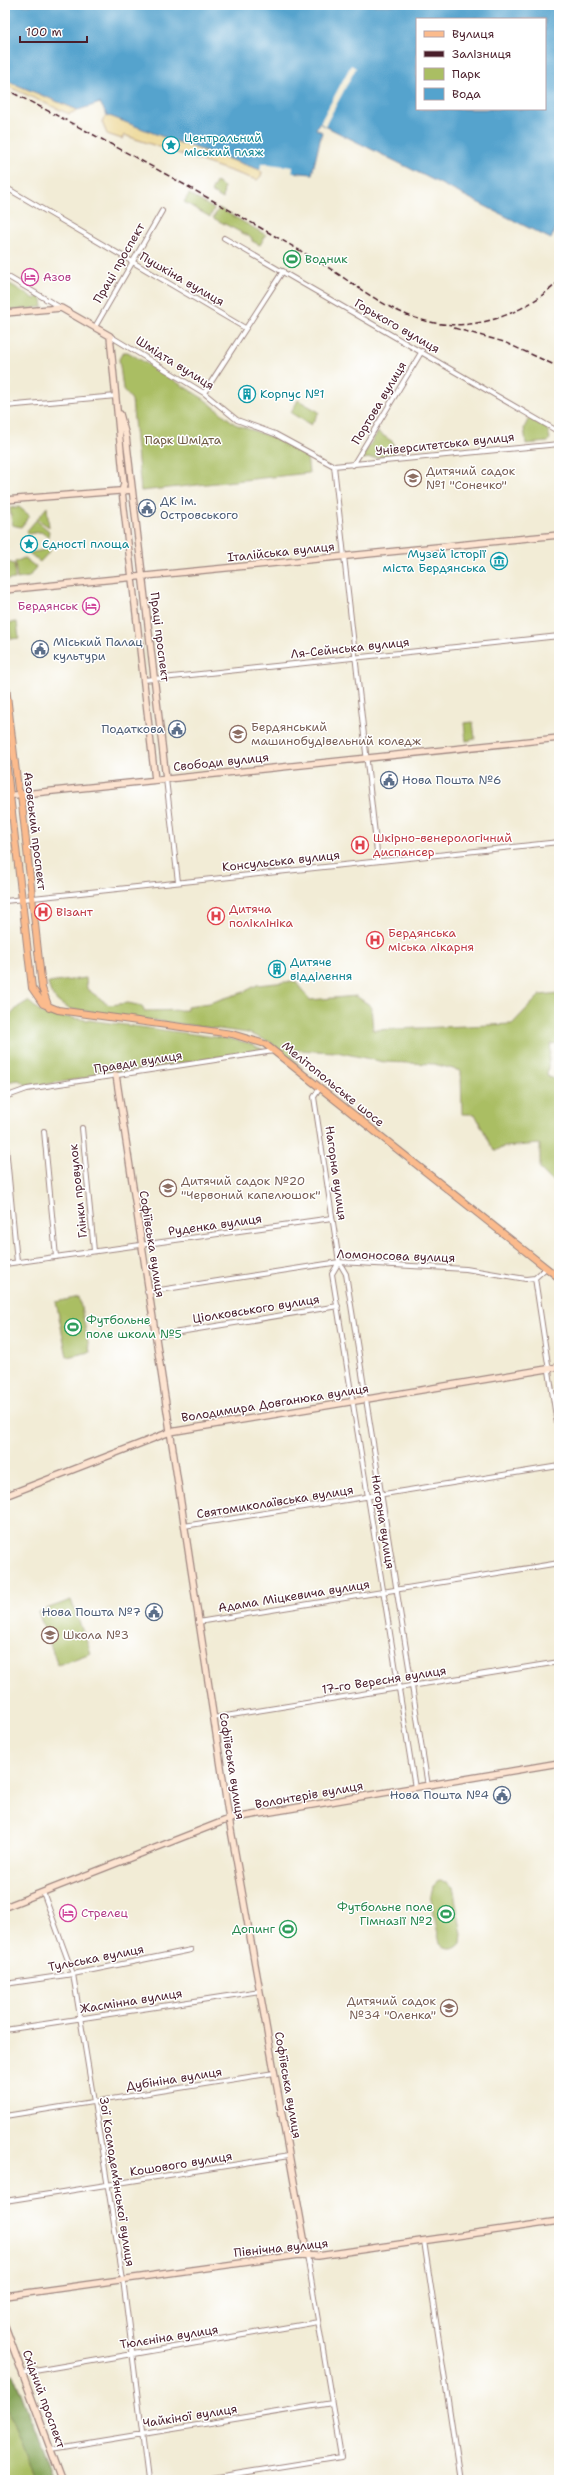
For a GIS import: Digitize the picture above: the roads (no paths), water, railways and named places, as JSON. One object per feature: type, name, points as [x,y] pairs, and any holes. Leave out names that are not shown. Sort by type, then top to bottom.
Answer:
[{"type":"main road","name":"Азовський проспект","points":[[5,678],[18,789],[21,795],[42,988],[49,1008]]},
{"type":"main road","name":"Азовський проспект","points":[[5,751],[8,796],[32,988],[37,998],[49,1008]]},
{"type":"main road","name":"Мелітопольське шосе","points":[[49,1008],[248,1037],[276,1051],[320,1088],[559,1278]]},
{"type":"street","name":"Пушкіна вулиця","points":[[5,187],[245,328]]},
{"type":"street","name":"Праці проспект","points":[[95,327],[162,211]]},
{"type":"street","name":"Горького вулиця","points":[[224,238],[283,270],[559,432]]},
{"type":"street","points":[[204,393],[283,270]]},
{"type":"street","name":"Шмідта вулиця","points":[[5,275],[204,393],[237,420],[275,434],[334,466]]},
{"type":"street","points":[[5,313],[61,308]]},
{"type":"street","name":"Праці проспект","points":[[110,336],[124,484],[122,491],[130,577],[144,680],[155,780]]},
{"type":"street","name":"Портова вулиця","points":[[353,465],[422,351]]},
{"type":"street","name":"Праці проспект","points":[[116,396],[126,436],[178,882]]},
{"type":"street","points":[[5,406],[116,396]]},
{"type":"street","name":"Університетська вулиця","points":[[334,466],[559,444]]},
{"type":"street","points":[[334,466],[378,861]]},
{"type":"street","points":[[5,500],[132,490]]},
{"type":"street","name":"Італійська вулиця","points":[[5,590],[559,536]]},
{"type":"street","name":"Ля-Сейнська вулиця","points":[[144,680],[559,636]]},
{"type":"street","name":"Свободи вулиця","points":[[8,796],[559,738]]},
{"type":"street","name":"Консульська вулиця","points":[[5,901],[559,842]]},
{"type":"street","name":"Правди вулиця","points":[[5,1097],[30,1089],[276,1051]]},
{"type":"street","name":"Софіївська вулиця","points":[[116,1075],[140,1246],[229,1819],[307,2255],[341,2457],[198,2480]]},
{"type":"street","name":"Нагорна вулиця","points":[[320,1088],[314,1097],[332,1218],[339,1262],[346,1274],[428,1786]]},
{"type":"street","name":"Глінки провулок","points":[[82,1128],[94,1252]]},
{"type":"street","points":[[44,1131],[56,1257]]},
{"type":"street","points":[[5,1136],[17,1262]]},
{"type":"street","name":"Руденка вулиця","points":[[5,1264],[332,1218]]},
{"type":"street","name":"Нагорна вулиця","points":[[339,1262],[332,1274],[415,1788]]},
{"type":"street","name":"Ломоносова вулиця","points":[[148,1292],[339,1262],[466,1269],[526,1279],[535,1278]]},
{"type":"street","points":[[546,1268],[535,1278],[559,1437]]},
{"type":"street","name":"Ціолковського вулиця","points":[[155,1336],[338,1306]]},
{"type":"street","name":"Володимира Довганюка вулиця","points":[[5,1496],[170,1432],[559,1367]]},
{"type":"street","name":"Святомиколаївська вулиця","points":[[184,1526],[559,1466]]},
{"type":"street","name":"Адама Міцкевича вулиця","points":[[198,1622],[559,1563]]},
{"type":"street","name":"17-го Вересня вулиця","points":[[213,1718],[559,1662]]},
{"type":"street","name":"Волонтерів вулиця","points":[[5,1907],[229,1819],[559,1763]]},
{"type":"street","name":"Зої Космодем’янської вулиця","points":[[43,1892],[73,1974],[123,2279],[148,2480]]},
{"type":"street","name":"Тульська вулиця","points":[[5,1984],[73,1974],[191,1950]]},
{"type":"street","name":"Жасмінна вулиця","points":[[5,2030],[260,1991]]},
{"type":"street","name":"Дубініна вулиця","points":[[5,2116],[274,2073]]},
{"type":"street","name":"Кошового вулиця","points":[[5,2201],[289,2156]]},
{"type":"street","name":"Північна вулиця","points":[[5,2296],[307,2255],[318,2256],[559,2221]]},
{"type":"street","points":[[424,2241],[460,2480]]},
{"type":"street","name":"Тюлєніна вулиця","points":[[23,2374],[133,2353],[318,2322]]},
{"type":"street","name":"Східний проспект","points":[[5,2326],[62,2480]]},
{"type":"street","name":"Чайкіної вулиця","points":[[51,2449],[332,2403]]},
{"type":"water","points":[[5,5],[559,5],[559,222],[551,239],[319,123],[316,129],[322,132],[312,174],[258,169],[166,138],[107,115],[100,103],[78,110],[5,80]]},
{"type":"railway","points":[[5,89],[160,171],[311,257],[370,296],[417,319],[452,325],[469,324],[502,317],[532,302],[559,281]]},
{"type":"railway","points":[[454,328],[504,342],[559,367]]},
{"type":"place","name":"Центральний міський пляж","points":[[171,145]]},
{"type":"place","name":"Водник","points":[[292,259]]},
{"type":"place","name":"Азов","points":[[30,277]]},
{"type":"place","name":"Корпус №1","points":[[247,394]]},
{"type":"place","name":"Дитячий садок №1 \"Сонечко\"","points":[[413,478]]},
{"type":"place","name":"ДК ім. Островського","points":[[147,508]]},
{"type":"place","name":"Єдності площа","points":[[29,544]]},
{"type":"place","name":"Музей історії міста Бердянська","points":[[499,561]]},
{"type":"place","name":"Бердянськ","points":[[91,606]]},
{"type":"place","name":"Міський Палац культури","points":[[40,649]]},
{"type":"place","name":"Податкова","points":[[177,729]]},
{"type":"place","name":"Бердянський машинобудівельний коледж","points":[[238,734]]},
{"type":"place","name":"Нова Пошта №6","points":[[389,780]]},
{"type":"place","name":"Шкірно-венерологічний диспансер","points":[[360,845]]},
{"type":"place","name":"Візант","points":[[43,912]]},
{"type":"place","name":"Дитяча поліклініка","points":[[216,916]]},
{"type":"place","name":"Бердянська міська лікарня","points":[[375,940]]},
{"type":"place","name":"Дитяче відділення","points":[[277,969]]},
{"type":"place","name":"Дитячий садок №20 \"Червоний капелюшок\"","points":[[168,1188]]},
{"type":"place","name":"Футбольне поле школи №5","points":[[73,1327]]},
{"type":"place","name":"Нова Пошта №7","points":[[154,1612]]},
{"type":"place","name":"Школа №3","points":[[50,1635]]},
{"type":"place","name":"Нова Пошта №4","points":[[502,1795]]},
{"type":"place","name":"Стрелец","points":[[68,1913]]},
{"type":"place","name":"Футбольне поле Гімназії №2","points":[[446,1914]]},
{"type":"place","name":"Допинг","points":[[288,1929]]},
{"type":"place","name":"Дитячий садок №34 \"Оленка\"","points":[[449,2008]]},
{"type":"park label","name":"Парк Шмідта","points":[[183,440]]}]
